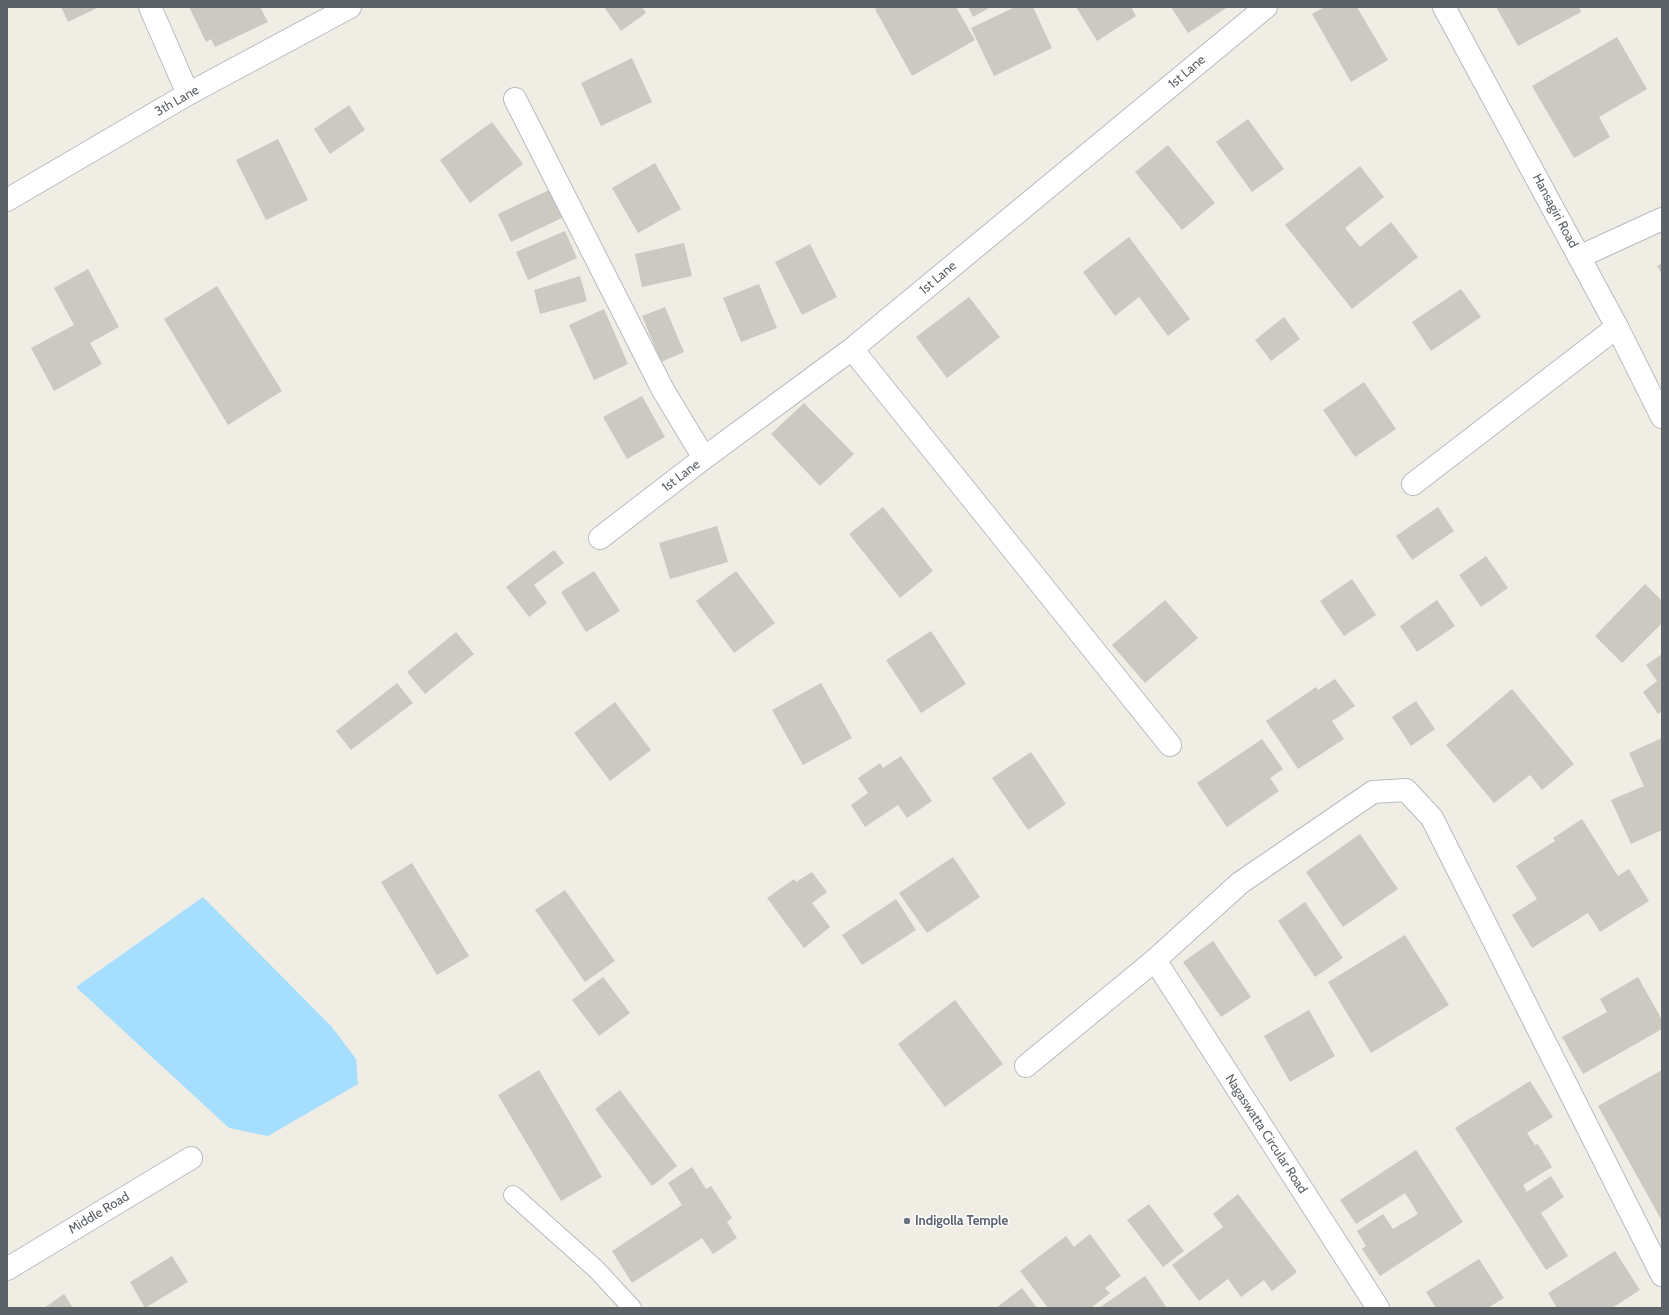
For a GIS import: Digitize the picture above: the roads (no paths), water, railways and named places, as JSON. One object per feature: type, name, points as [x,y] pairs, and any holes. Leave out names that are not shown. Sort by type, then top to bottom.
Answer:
[{"type":"street","points":[[150,7],[188,94]]},
{"type":"street","name":"3th Lane","points":[[7,200],[188,94],[350,7]]},
{"type":"street","name":"1st Lane","points":[[600,538],[704,458],[852,349],[1266,7]]},
{"type":"street","name":"Hansagiri Road","points":[[1444,7],[1617,328],[1662,417]]},
{"type":"street","points":[[514,100],[663,390],[704,458]]},
{"type":"street","points":[[1579,257],[1662,219]]},
{"type":"street","points":[[1414,484],[1617,328]]},
{"type":"street","points":[[852,349],[1170,745]]},
{"type":"street","points":[[1026,1066],[1155,960],[1240,883],[1373,792],[1406,790],[1432,818],[1662,1276]]},
{"type":"street","name":"Nagaswatta Circular Road","points":[[1155,960],[1378,1308]]},
{"type":"street","name":"Middle Road","points":[[7,1269],[191,1158]]},
{"type":"lane","points":[[514,1196],[596,1269],[632,1308]]},
{"type":"water","points":[[203,897],[332,1027],[356,1059],[358,1084],[268,1136],[229,1128],[76,987]]},
{"type":"place","name":"Indigolla Temple","points":[[907,1221]]}]
